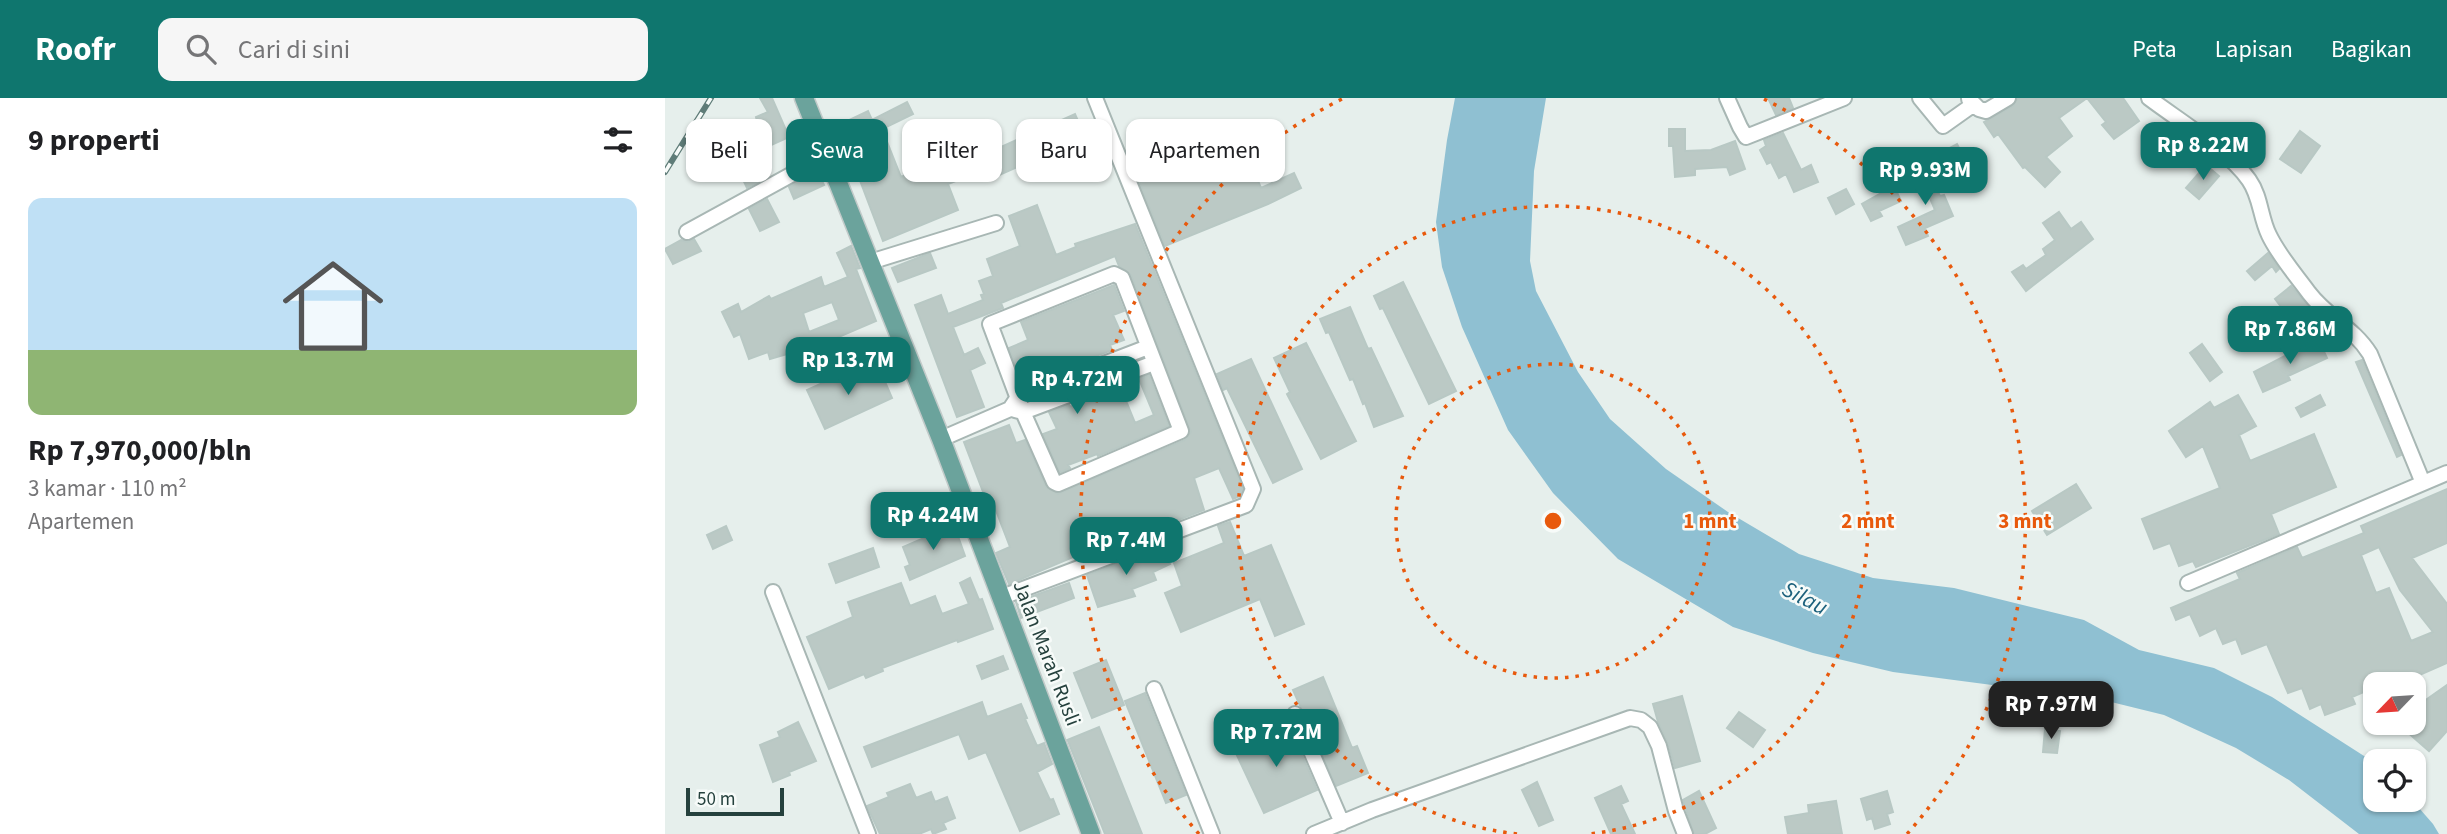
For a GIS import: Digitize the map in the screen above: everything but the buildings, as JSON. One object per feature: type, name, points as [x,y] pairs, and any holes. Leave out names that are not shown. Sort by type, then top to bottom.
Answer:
[{"type":"main road","name":"Jalan Marah Rusli","points":[[804,98],[812,119]]},
{"type":"main road","name":"Jalan Marah Rusli","points":[[838,182],[941,439],[1091,834]]},
{"type":"street","points":[[1002,597],[1246,505],[1252,495],[1252,484],[1095,98]]},
{"type":"street","points":[[1727,98],[1747,136],[1845,98]]},
{"type":"street","points":[[1920,98],[1943,125],[1971,101],[1986,111],[2008,98]]},
{"type":"street","points":[[2149,98],[2228,158],[2251,183],[2257,192],[2272,240],[2318,305],[2358,337],[2370,354],[2423,483]]},
{"type":"street","points":[[687,232],[786,178]]},
{"type":"street","points":[[870,262],[996,223]]},
{"type":"street","points":[[1114,274],[1122,278],[1154,363],[1181,432],[1060,484],[1054,482],[1017,406],[990,324],[1114,274]]},
{"type":"street","points":[[941,439],[1148,347]]},
{"type":"street","points":[[1017,406],[1154,363]]},
{"type":"street","points":[[2188,583],[2447,473]]},
{"type":"street","points":[[773,592],[868,834]]},
{"type":"street","points":[[1154,689],[1212,834]]},
{"type":"street","points":[[1295,713],[1336,828]]},
{"type":"street","points":[[1314,834],[1630,718],[1641,720],[1650,727],[1659,746],[1676,811],[1685,834]]},
{"type":"water","name":"Silau","points":[[1455,98],[1546,98],[1534,171],[1530,261],[1536,291],[1578,372],[1610,419],[1666,469],[1728,512],[1799,554],[1873,578],[1954,588],[2084,620],[2139,650],[2214,668],[2272,697],[2363,755],[2363,812],[2422,812],[2439,834],[2359,834],[2289,780],[2236,748],[2164,715],[2099,699],[1893,672],[1813,653],[1733,627],[1618,559],[1553,493],[1508,430],[1462,327],[1442,267],[1436,222]]},
{"type":"railway","points":[[665,172],[711,98]]}]
